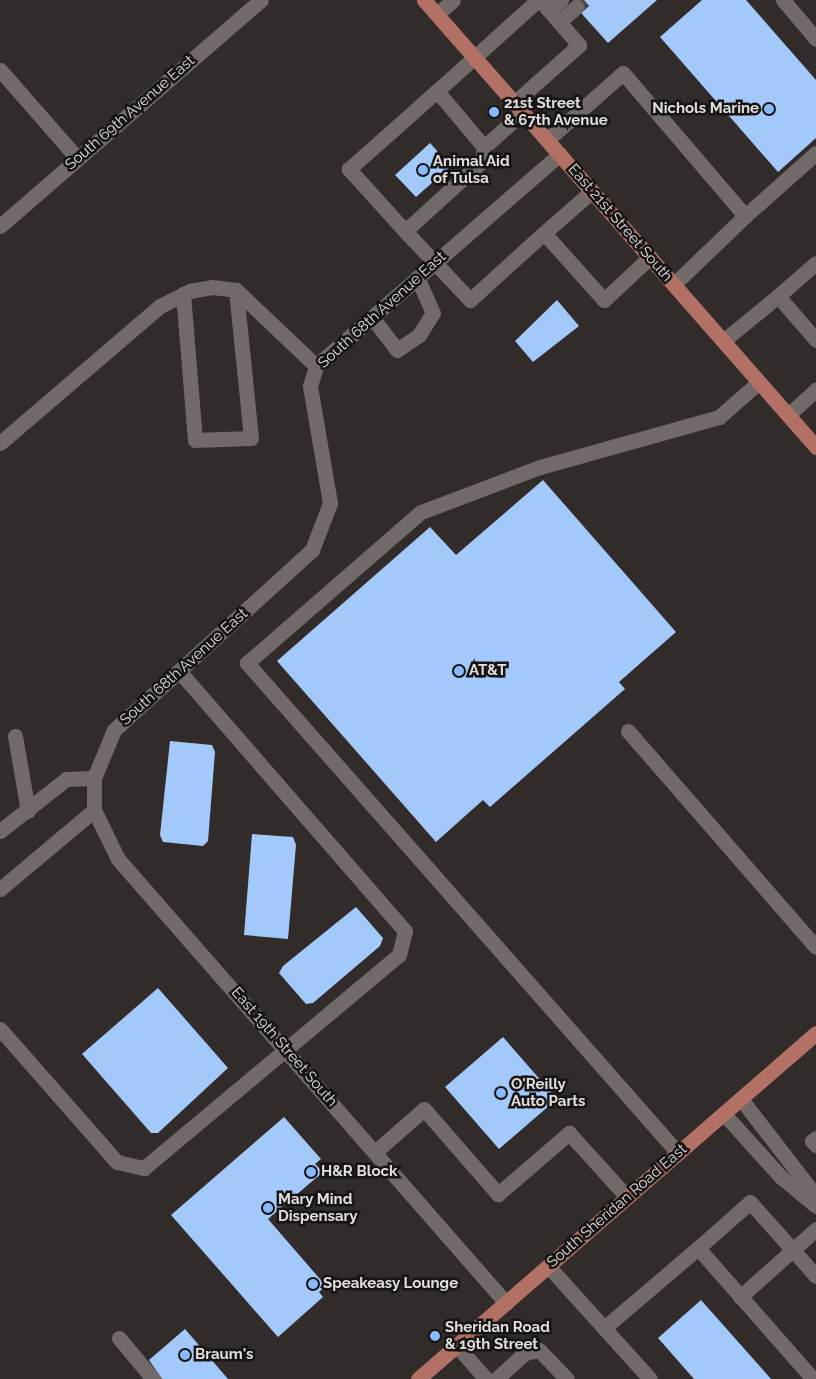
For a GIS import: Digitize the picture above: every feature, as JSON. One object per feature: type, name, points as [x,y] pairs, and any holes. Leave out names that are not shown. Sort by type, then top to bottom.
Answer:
[{"type":"main road","name":"East 21st Street South","points":[[424,0],[816,447]]},
{"type":"main road","name":"South Sheridan Road East","points":[[418,1379],[816,1033]]},
{"type":"street","name":"South 69th Avenue East","points":[[0,226],[260,0]]},
{"type":"street","points":[[437,14],[453,0]]},
{"type":"street","points":[[561,0],[474,56],[438,91],[349,169],[470,300],[592,190]]},
{"type":"street","points":[[782,0],[816,39]]},
{"type":"street","points":[[547,8],[576,7]]},
{"type":"street","points":[[405,231],[482,161],[484,147],[519,107],[579,45],[547,8]]},
{"type":"street","points":[[0,70],[78,159]]},
{"type":"street","points":[[547,140],[623,72],[745,216]]},
{"type":"street","points":[[438,91],[484,147]]},
{"type":"street","points":[[674,284],[745,216],[816,153]]},
{"type":"street","name":"South 68th Avenue East","points":[[94,778],[114,730],[293,572],[312,550],[326,522],[328,479],[310,386],[316,366],[560,154]]},
{"type":"street","points":[[544,234],[604,300],[650,258]]},
{"type":"street","points":[[723,341],[816,263]]},
{"type":"street","points":[[372,317],[397,350],[419,336],[433,313],[417,277]]},
{"type":"street","points":[[0,443],[160,306],[183,294],[212,287],[236,290],[316,366]]},
{"type":"street","points":[[183,294],[195,440],[251,438],[236,290]]},
{"type":"street","points":[[778,296],[816,340]]},
{"type":"street","points":[[678,1153],[248,663],[421,512],[540,466],[719,417],[759,382]]},
{"type":"street","points":[[788,415],[816,390]]},
{"type":"street","points":[[0,1029],[117,1162],[130,1168],[144,1168],[398,955],[405,931],[179,671]]},
{"type":"street","points":[[628,731],[816,947]]},
{"type":"street","points":[[15,736],[28,810]]},
{"type":"street","points":[[0,831],[66,779],[94,778]]},
{"type":"street","name":"East 19th Street South","points":[[94,778],[94,810],[118,859],[287,1049],[506,1303]]},
{"type":"street","points":[[0,889],[94,810]]},
{"type":"street","points":[[741,1099],[816,1196]]},
{"type":"street","points":[[375,1152],[424,1109],[498,1194],[570,1133],[628,1197]]},
{"type":"street","points":[[724,1114],[781,1177],[816,1206]]},
{"type":"street","points":[[816,1138],[812,1141],[816,1145]]},
{"type":"street","points":[[604,1328],[750,1202],[816,1276]]},
{"type":"street","points":[[740,1297],[816,1229]]},
{"type":"street","points":[[698,1248],[813,1379]]},
{"type":"street","points":[[548,1266],[650,1379]]},
{"type":"street","points":[[118,1338],[153,1379]]},
{"type":"street","points":[[457,1346],[486,1379]]},
{"type":"street","points":[[496,1379],[525,1353],[538,1350],[567,1379]]},
{"type":"building","points":[[582,0],[657,0],[608,43],[582,14]]},
{"type":"building","name":"Nichols Marine","points":[[702,0],[746,0],[816,80],[816,138],[778,172],[660,37]]},
{"type":"building","name":"Animal Aid of Tulsa","points":[[430,143],[451,166],[416,197],[395,175]]},
{"type":"building","points":[[557,300],[579,326],[533,362],[515,341]]},
{"type":"building","name":"AT&T","points":[[543,480],[676,632],[619,682],[625,689],[490,807],[483,800],[436,842],[277,661],[430,527],[456,555]]},
{"type":"building","points":[[170,741],[212,745],[215,752],[208,841],[203,846],[163,842],[160,835]]},
{"type":"building","points":[[252,834],[293,837],[296,845],[288,939],[244,935]]},
{"type":"building","points":[[356,907],[383,938],[380,946],[313,1003],[306,1004],[279,973],[283,966]]},
{"type":"building","points":[[158,988],[228,1068],[158,1133],[151,1133],[82,1054]]},
{"type":"building","name":"O'Reilly Auto Parts","points":[[503,1037],[557,1099],[499,1149],[445,1087]]},
{"type":"building","points":[[284,1117],[321,1159],[315,1164],[323,1172],[268,1219],[326,1286],[319,1292],[323,1297],[278,1337],[171,1215]]},
{"type":"building","points":[[701,1300],[771,1379],[694,1379],[658,1338]]},
{"type":"building","name":"Braum's","points":[[185,1329],[228,1379],[162,1379],[149,1360]]},
{"type":"tunnel","points":[[576,7],[584,0]]},
{"type":"place","name":"Nichols Marine","points":[[769,109]]},
{"type":"place","name":"21st Street & 67th Avenue","points":[[494,112]]},
{"type":"place","name":"Animal Aid of Tulsa","points":[[423,170]]},
{"type":"place","name":"AT&T","points":[[459,671]]},
{"type":"place","name":"O'Reilly Auto Parts","points":[[501,1093]]},
{"type":"place","name":"H&R Block","points":[[311,1172]]},
{"type":"place","name":"Mary Mind Dispensary","points":[[268,1208]]},
{"type":"place","name":"Speakeasy Lounge","points":[[313,1284]]},
{"type":"place","name":"Sheridan Road & 19th Street","points":[[435,1336]]},
{"type":"place","name":"Braum's","points":[[185,1355]]}]
